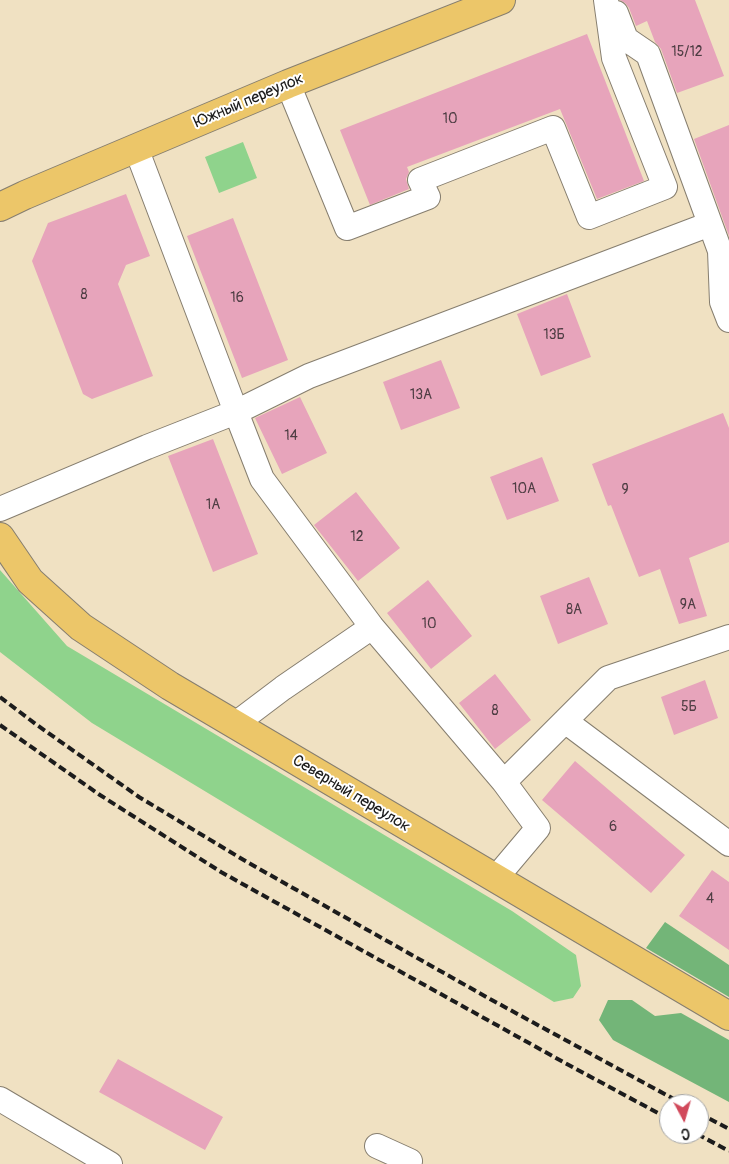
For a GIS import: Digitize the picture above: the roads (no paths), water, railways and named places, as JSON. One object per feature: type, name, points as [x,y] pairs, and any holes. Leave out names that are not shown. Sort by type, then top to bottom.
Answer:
[{"type":"main road","name":"Южный переулок","points":[[0,207],[288,84],[501,0]]},
{"type":"main road","name":"Северный переулок","points":[[0,537],[30,582],[80,627],[234,725],[729,1016]]},
{"type":"street","points":[[288,84],[347,228],[428,197],[420,180],[553,128],[589,217],[665,187],[614,58],[606,0]]},
{"type":"street","points":[[610,0],[626,40],[648,54],[720,252],[722,302],[729,320]]},
{"type":"street","points":[[136,148],[262,479],[372,627],[504,782],[538,828],[496,879]]},
{"type":"street","points":[[0,509],[236,412],[309,376],[710,224]]},
{"type":"street","points":[[234,725],[283,688],[372,627]]},
{"type":"street","points":[[504,782],[608,678],[729,637]]},
{"type":"street","points":[[565,722],[729,844]]},
{"type":"street","points":[[0,1099],[110,1164]]},
{"type":"street","points":[[377,1146],[410,1161],[408,1164]]},
{"type":"railway","points":[[0,697],[139,797],[247,862],[490,999],[665,1094]]},
{"type":"railway","points":[[0,725],[100,795],[221,872],[659,1114]]},
{"type":"railway","points":[[709,1118],[729,1129]]},
{"type":"railway","points":[[709,1140],[729,1151]]}]
